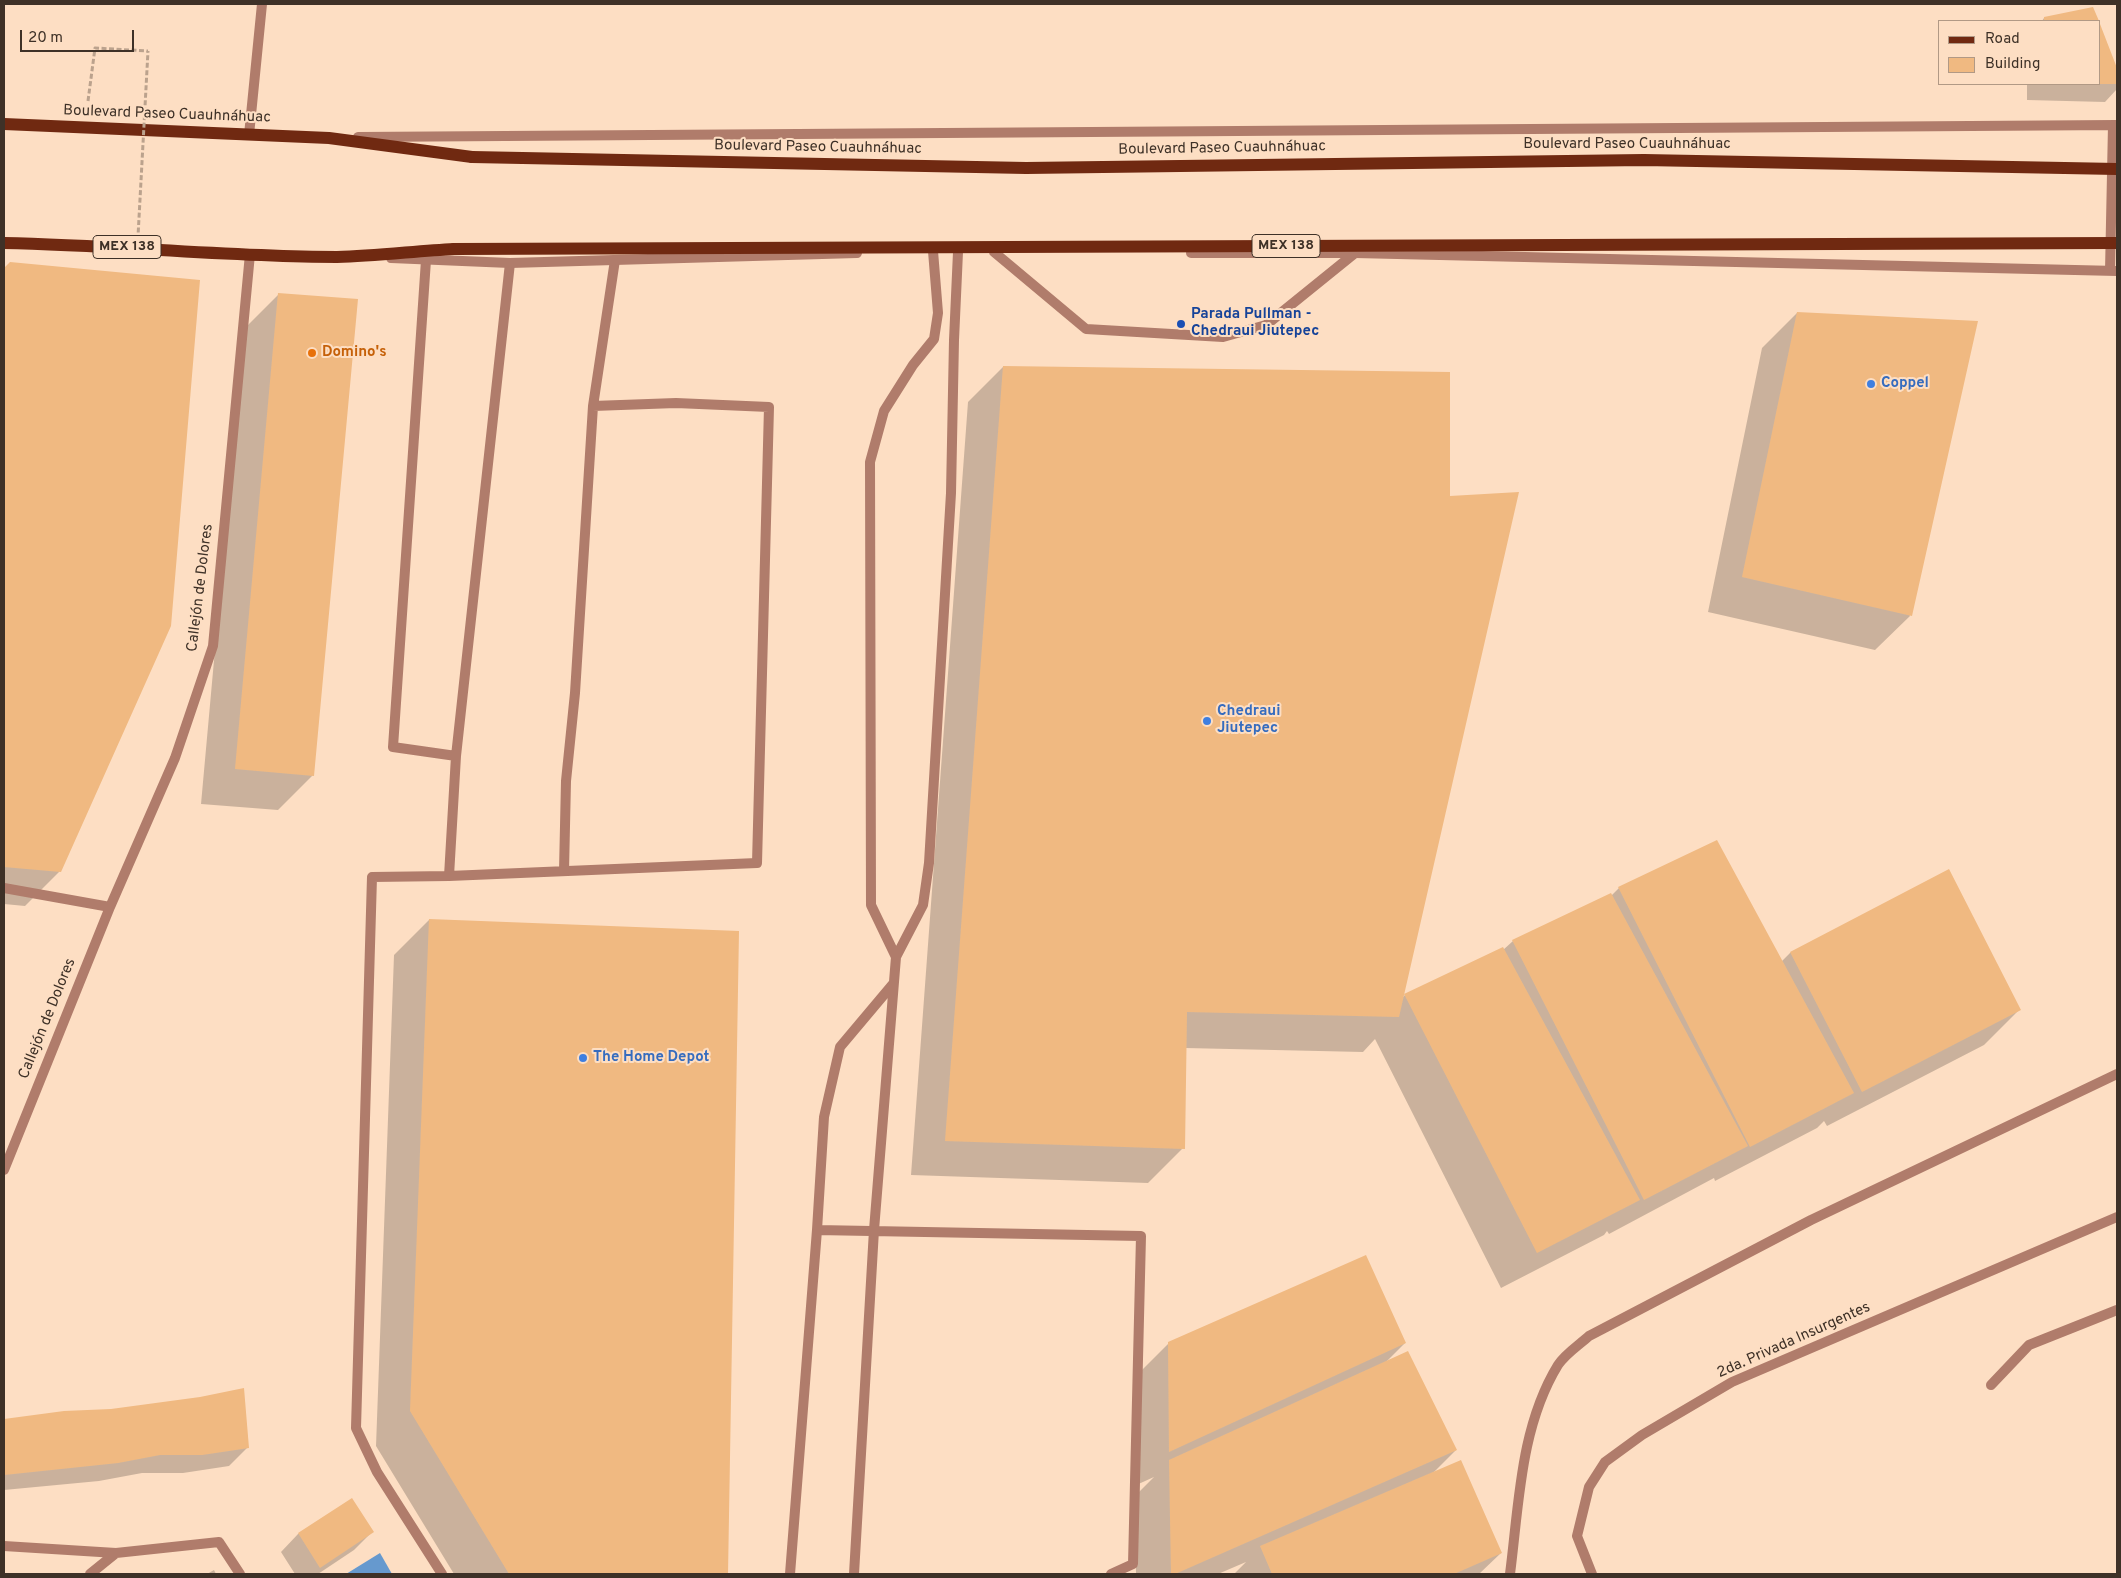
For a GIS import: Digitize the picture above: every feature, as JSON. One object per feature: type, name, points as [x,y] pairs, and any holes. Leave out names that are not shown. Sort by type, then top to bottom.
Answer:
[{"type":"main road","name":"Boulevard Paseo Cuauhnáhuac","points":[[4,124],[329,138],[472,157],[1026,168],[1644,160],[2117,169]]},
{"type":"main road","name":"MEX 138","points":[[4,243],[338,257],[454,249],[2117,243]]},
{"type":"street","points":[[249,135],[262,4]]},
{"type":"street","points":[[2113,271],[2115,125]]},
{"type":"street","name":"Boulevard Paseo Cuauhnáhuac","points":[[329,138],[2115,125]]},
{"type":"street","points":[[896,957],[871,905],[870,462],[884,411],[913,365],[934,339],[938,313],[933,251]]},
{"type":"street","name":"MEX 138","points":[[338,257],[510,263],[933,251],[1355,254],[2113,271]]},
{"type":"street","points":[[854,1574],[874,1230],[893,984],[896,957],[923,906],[929,863],[951,493],[958,252]]},
{"type":"street","points":[[994,252],[1086,329],[1223,337],[1266,325],[1355,254]]},
{"type":"street","name":"Callejón de Dolores","points":[[4,1170],[110,907],[175,758],[213,646],[250,254]]},
{"type":"street","points":[[426,260],[393,747],[456,756]]},
{"type":"street","points":[[564,870],[566,781],[575,693],[593,406],[615,260]]},
{"type":"street","points":[[449,876],[456,756],[510,263]]},
{"type":"street","points":[[442,1574],[377,1472],[356,1428],[372,877],[449,876],[757,863],[768,407],[676,403],[593,406]]},
{"type":"street","points":[[4,888],[110,907]]},
{"type":"street","points":[[790,1574],[824,1117],[840,1048],[893,984]]},
{"type":"street","points":[[1510,1574],[1527,1446],[1542,1396],[1559,1363],[1589,1336],[1811,1220],[2117,1074]]},
{"type":"street","name":"2da. Privada Insurgentes","points":[[1592,1574],[1577,1536],[1589,1487],[1605,1462],[1642,1435],[1732,1382],[2117,1217]]},
{"type":"street","points":[[817,1230],[1142,1236],[1134,1564],[1111,1574]]},
{"type":"street","points":[[1991,1385],[2029,1345],[2117,1310]]},
{"type":"street","points":[[4,1546],[116,1553],[219,1542],[240,1574]]},
{"type":"street","points":[[90,1574],[116,1553]]},
{"type":"path","points":[[84,128],[95,48],[148,51],[137,255]]},
{"type":"water","points":[[380,1553],[392,1574],[346,1574]]},
{"type":"building","points":[[2093,7],[2099,20],[2044,20],[2044,17]]},
{"type":"building","points":[[2101,27],[2117,68],[2117,84],[2101,84]]},
{"type":"building","points":[[10,262],[200,280],[171,626],[61,872],[4,867],[4,268]]},
{"type":"building","points":[[278,293],[358,299],[314,776],[235,769]]},
{"type":"building","points":[[1797,312],[1978,321],[1912,616],[1742,577]]},
{"type":"building","points":[[1003,366],[1450,372],[1450,496],[1519,492],[1399,1017],[1187,1012],[1185,1149],[945,1141]]},
{"type":"building","points":[[1717,840],[1854,1093],[1750,1147],[1618,887]]},
{"type":"building","points":[[1949,869],[2021,1010],[1862,1092],[1790,952]]},
{"type":"building","points":[[1611,893],[1748,1146],[1644,1200],[1512,940]]},
{"type":"building","points":[[429,919],[739,931],[728,1574],[509,1574],[410,1411]]},
{"type":"building","points":[[1503,947],[1640,1200],[1537,1253],[1404,994]]},
{"type":"building","points":[[1366,1255],[1406,1343],[1169,1452],[1168,1342]]},
{"type":"building","points":[[1408,1351],[1457,1450],[1175,1574],[1171,1574],[1169,1460]]},
{"type":"building","points":[[244,1388],[249,1448],[202,1455],[160,1455],[118,1463],[4,1475],[4,1419],[64,1411],[111,1409],[200,1397]]},
{"type":"building","points":[[1461,1460],[1502,1553],[1454,1574],[1272,1574],[1260,1546]]},
{"type":"building","points":[[352,1498],[374,1532],[320,1568],[298,1533]]},
{"type":"place","name":"Parada Pullman - Chedraui Jiutepec","points":[[1181,324]]},
{"type":"place","name":"Domino's","points":[[312,353]]},
{"type":"place","name":"Coppel","points":[[1871,384]]},
{"type":"place","name":"Chedraui Jiutepec","points":[[1207,721]]},
{"type":"place","name":"The Home Depot","points":[[583,1058]]}]
